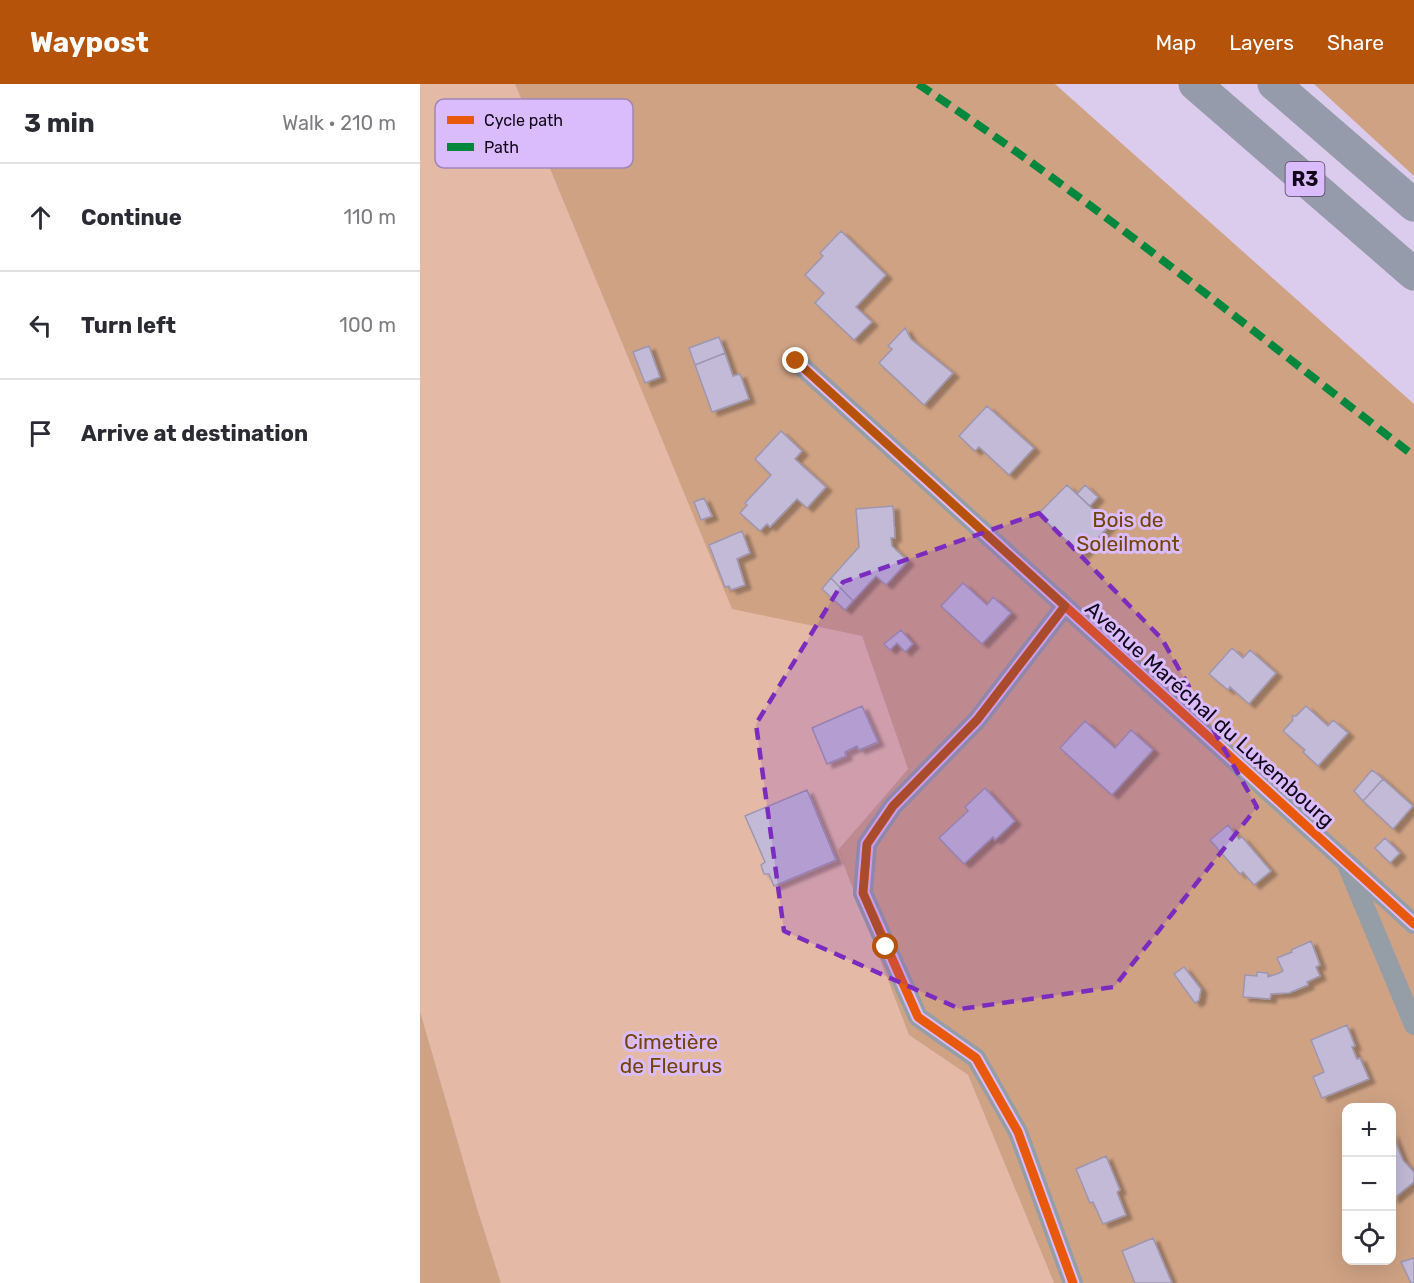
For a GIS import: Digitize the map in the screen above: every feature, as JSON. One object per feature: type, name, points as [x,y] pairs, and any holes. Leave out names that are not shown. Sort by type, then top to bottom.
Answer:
[{"type":"highway","name":"R3","points":[[1195,84],[1414,274]]},
{"type":"highway","name":"R3","points":[[1274,84],[1414,206]]},
{"type":"street","name":"Avenue Maréchal du Luxembourg","points":[[796,361],[1414,924]]},
{"type":"street","points":[[1065,606],[977,720],[893,806],[867,844],[863,893],[918,1017],[976,1058],[1018,1132],[1073,1283]]},
{"type":"street","points":[[1346,862],[1414,1025]]},
{"type":"highlighted area","points":[[1039,513],[1162,639],[1257,807],[1114,987],[960,1009],[784,931],[756,724],[843,582]]},
{"type":"green space","name":"Cimetière de Fleurus","points":[[420,84],[515,84],[521,99],[435,99],[435,168],[550,168],[732,608],[862,636],[908,769],[838,850],[909,1035],[968,1075],[1054,1283],[501,1283],[420,1011]]},
{"type":"green space","name":"Bois de Soleilmont","points":[[515,84],[1055,84],[1414,404],[1414,1283],[1054,1283],[968,1075],[909,1035],[838,850],[908,769],[862,636],[732,609],[550,168],[633,168],[633,99],[521,99]]},
{"type":"green space","points":[[1314,84],[1414,84],[1414,176]]},
{"type":"green space","points":[[420,1011],[477,1208],[501,1283],[420,1283]]},
{"type":"building","points":[[841,231],[886,275],[856,307],[872,322],[854,340],[815,303],[824,293],[805,275],[823,256],[820,253]]},
{"type":"building","points":[[905,328],[911,339],[953,373],[924,405],[879,363],[892,349],[888,346]]},
{"type":"building","points":[[719,337],[725,353],[695,365],[689,348]]},
{"type":"building","points":[[649,346],[660,377],[645,383],[633,352]]},
{"type":"building","points":[[725,353],[733,376],[740,374],[749,399],[712,412],[695,365]]},
{"type":"building","points":[[987,406],[1034,448],[1009,475],[979,447],[975,451],[959,436]]},
{"type":"building","points":[[781,431],[802,451],[795,459],[826,487],[807,508],[797,499],[770,527],[767,524],[760,531],[740,513],[747,505],[745,503],[771,475],[755,459]]},
{"type":"building","points":[[1067,485],[1110,525],[1082,555],[1038,514]]},
{"type":"building","points":[[1085,485],[1098,497],[1090,506],[1077,494]]},
{"type":"building","points":[[704,498],[712,516],[701,520],[694,502]]},
{"type":"building","points":[[893,506],[895,538],[891,538],[892,546],[908,561],[886,585],[876,576],[853,601],[831,578],[859,547],[856,509]]},
{"type":"building","points":[[742,531],[750,553],[737,559],[745,585],[731,590],[729,586],[725,587],[709,545]]},
{"type":"building","points":[[831,578],[853,601],[845,610],[822,589]]},
{"type":"building","points":[[963,583],[987,605],[993,597],[1011,613],[982,644],[941,606]]},
{"type":"building","points":[[901,630],[913,644],[905,652],[897,643],[890,650],[884,644]]},
{"type":"building","points":[[1232,648],[1243,658],[1250,650],[1276,673],[1249,704],[1230,687],[1228,690],[1209,674]]},
{"type":"building","points":[[862,706],[878,742],[859,750],[857,746],[845,752],[846,756],[827,764],[812,728]]},
{"type":"building","points":[[1306,706],[1328,726],[1333,720],[1348,733],[1318,766],[1303,752],[1305,750],[1283,731],[1293,720],[1292,716],[1296,716]]},
{"type":"building","points":[[1085,721],[1115,748],[1131,730],[1153,750],[1112,795],[1060,748]]},
{"type":"building","points":[[1372,770],[1383,779],[1363,801],[1354,791]]},
{"type":"building","points":[[1383,779],[1413,806],[1393,829],[1363,801]]},
{"type":"building","points":[[985,788],[1015,821],[995,840],[993,837],[964,864],[939,838],[968,811],[965,807]]},
{"type":"building","points":[[807,790],[836,860],[774,886],[769,874],[764,874],[761,865],[765,862],[745,816]]},
{"type":"building","points":[[1228,825],[1239,839],[1242,837],[1271,871],[1254,885],[1243,872],[1240,874],[1210,840]]},
{"type":"building","points":[[1385,838],[1400,853],[1390,863],[1375,848]]},
{"type":"building","points":[[1311,941],[1320,965],[1316,967],[1320,976],[1307,982],[1308,985],[1289,993],[1271,994],[1270,999],[1243,997],[1245,975],[1257,976],[1257,972],[1268,973],[1268,977],[1283,971],[1277,958]]},
{"type":"building","points":[[1184,967],[1201,989],[1199,1000],[1195,1003],[1174,974]]},
{"type":"building","points":[[1347,1025],[1355,1046],[1352,1047],[1357,1059],[1360,1058],[1369,1079],[1322,1098],[1313,1077],[1324,1072],[1311,1040]]},
{"type":"building","points":[[1396,1143],[1403,1160],[1414,1172],[1414,1182],[1396,1197]]},
{"type":"building","points":[[1106,1156],[1120,1190],[1117,1192],[1126,1215],[1103,1224],[1093,1202],[1090,1203],[1076,1169]]},
{"type":"building","points":[[1153,1238],[1172,1283],[1135,1283],[1122,1251]]},
{"type":"building","points":[[1414,1258],[1414,1283],[1411,1283],[1401,1262]]},
{"type":"marked path","points":[[918,84],[1045,172],[1108,219],[1414,456]]},
{"type":"cycle path","points":[[796,361],[1414,924]]},
{"type":"cycle path","points":[[1065,606],[977,720],[893,806],[867,844],[863,893],[918,1017],[976,1058],[1018,1132],[1073,1283]]},
{"type":"route","points":[[796,361],[1065,606],[977,720],[893,806],[867,844],[863,893],[886,947]]}]
